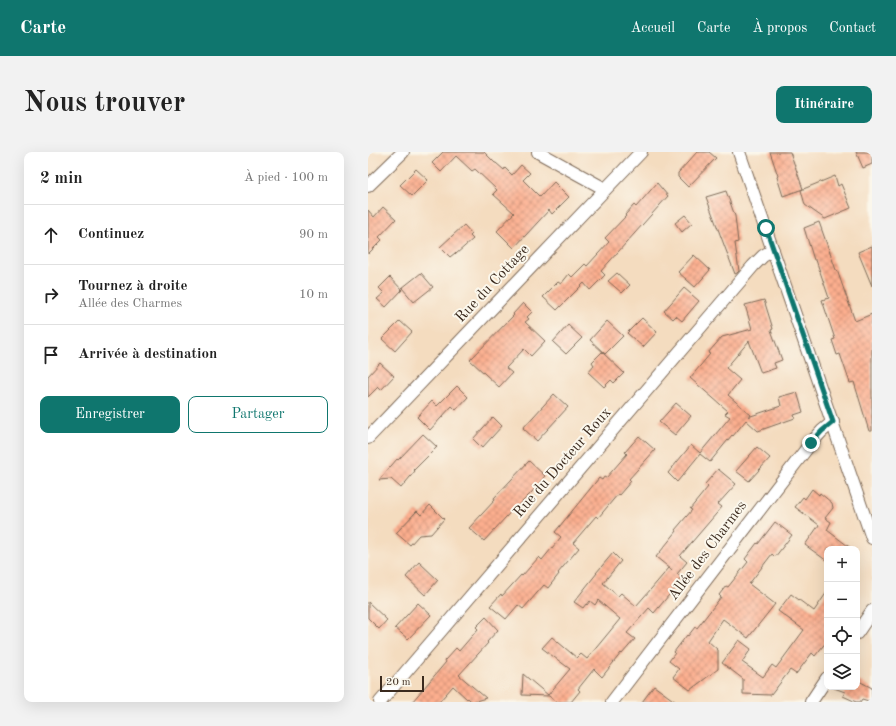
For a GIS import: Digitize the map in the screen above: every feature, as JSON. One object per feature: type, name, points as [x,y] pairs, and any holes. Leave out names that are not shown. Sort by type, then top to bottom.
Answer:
[{"type":"street","points":[[368,186],[403,152]]},
{"type":"street","points":[[538,152],[605,189]]},
{"type":"street","name":"Rue du Cottage","points":[[368,438],[640,152]]},
{"type":"street","points":[[739,152],[872,538]]},
{"type":"street","name":"Rue du Docteur Roux","points":[[380,702],[753,266],[763,256],[774,250]]},
{"type":"street","name":"Allée des Charmes","points":[[612,702],[811,443],[833,422]]},
{"type":"street","points":[[860,629],[872,611]]},
{"type":"street","points":[[811,702],[824,682]]},
{"type":"building","points":[[443,152],[484,152],[495,163],[504,170],[505,168],[512,175],[521,165],[530,173],[523,180],[540,197],[554,182],[569,197],[552,214],[549,210],[514,248],[497,231],[514,213],[493,194],[497,190],[475,169],[472,171],[456,156],[441,172],[432,163]]},
{"type":"building","points":[[697,152],[709,152],[716,158],[688,187],[678,177],[678,173]]},
{"type":"building","points":[[770,152],[790,152],[803,189],[783,196]]},
{"type":"building","points":[[856,152],[872,152],[872,164],[863,168]]},
{"type":"building","points":[[416,169],[428,180],[412,196],[400,185]]},
{"type":"building","points":[[835,176],[838,186],[841,184],[851,208],[825,219],[805,205],[801,190]]},
{"type":"building","points":[[657,183],[668,196],[601,271],[605,275],[590,290],[584,283],[557,310],[543,297],[558,282],[561,284],[569,274],[572,277],[585,264],[587,266],[609,242],[605,238],[626,216],[625,215],[634,205],[636,207]]},
{"type":"building","points":[[726,191],[735,216],[738,242],[735,243],[739,271],[735,274],[706,197]]},
{"type":"building","points":[[383,207],[396,219],[379,237],[382,240],[368,254],[368,210],[374,217]]},
{"type":"building","points":[[685,215],[692,223],[682,232],[675,223]]},
{"type":"building","points":[[819,222],[855,321],[872,314],[872,431],[869,431],[854,382],[850,383],[840,354],[837,355],[832,340],[835,339],[822,300],[829,298],[816,260],[814,260],[804,228]]},
{"type":"building","points":[[464,225],[472,234],[470,236],[473,239],[456,254],[455,253],[450,257],[440,247]]},
{"type":"building","points":[[872,246],[872,286],[858,252]]},
{"type":"building","points":[[694,255],[710,270],[695,287],[678,272]]},
{"type":"building","points":[[421,273],[433,287],[414,302],[402,288]]},
{"type":"building","points":[[617,273],[630,285],[622,293],[608,281]]},
{"type":"building","points":[[390,277],[402,290],[386,307],[377,299],[384,293],[379,288]]},
{"type":"building","points":[[684,288],[699,301],[682,321],[676,316],[673,319],[664,311]]},
{"type":"building","points":[[764,300],[773,329],[771,330],[782,360],[774,363],[776,368],[761,373],[749,341],[726,368],[740,380],[728,395],[751,415],[748,417],[781,406],[779,397],[797,392],[803,412],[794,415],[795,418],[758,431],[746,420],[710,462],[700,454],[677,482],[668,473],[691,445],[700,453],[730,417],[725,414],[728,411],[690,378],[722,337],[752,329],[745,305]]},
{"type":"building","points":[[523,303],[532,312],[527,317],[529,319],[525,322],[545,341],[531,356],[524,349],[506,368],[512,373],[499,387],[470,360],[514,315],[513,314]]},
{"type":"building","points":[[642,318],[657,332],[643,347],[627,333]]},
{"type":"building","points":[[400,321],[412,332],[395,351],[382,339]]},
{"type":"building","points":[[607,321],[623,336],[605,354],[590,340]]},
{"type":"building","points":[[568,325],[582,338],[566,354],[553,342]]},
{"type":"building","points":[[602,352],[624,373],[614,383],[611,380],[604,387],[588,372],[594,365],[592,362]]},
{"type":"building","points":[[380,363],[394,376],[381,390],[378,387],[368,397],[368,376]]},
{"type":"building","points":[[457,386],[468,397],[456,410],[452,406],[430,430],[417,417],[432,401],[437,406]]},
{"type":"building","points":[[554,394],[568,407],[537,441],[523,428]]},
{"type":"building","points":[[676,403],[691,416],[675,435],[659,422]]},
{"type":"building","points":[[493,417],[502,426],[482,448],[473,439]]},
{"type":"building","points":[[423,434],[437,447],[414,470],[415,471],[401,488],[391,479],[379,480],[397,459],[398,460]]},
{"type":"building","points":[[639,436],[655,450],[629,479],[631,481],[619,495],[618,494],[598,518],[596,516],[573,543],[579,548],[558,573],[559,574],[548,588],[544,585],[523,609],[518,605],[506,619],[490,606],[501,594],[502,596],[521,575],[522,576],[539,557],[542,560],[561,537],[555,532],[599,478],[602,480],[604,477],[606,478],[627,454],[625,452]]},
{"type":"building","points":[[757,447],[770,458],[749,481],[736,471]]},
{"type":"building","points":[[529,461],[545,476],[531,493],[518,506],[517,505],[484,541],[469,528],[495,500],[494,498]]},
{"type":"building","points":[[718,469],[736,484],[718,504],[722,507],[680,556],[687,562],[677,574],[681,577],[677,582],[679,583],[654,613],[649,608],[627,633],[635,639],[622,654],[621,653],[602,677],[594,669],[578,689],[580,691],[571,702],[556,702],[549,696],[522,695],[523,674],[548,695],[570,669],[542,648],[552,637],[577,658],[581,654],[587,659],[620,619],[598,600],[595,605],[590,601],[583,608],[574,602],[613,553],[621,561],[603,583],[618,596],[621,593],[636,606],[669,568],[672,570],[656,557],[677,531],[675,530],[692,510],[690,509],[708,487],[705,484]]},
{"type":"building","points":[[812,489],[819,495],[820,493],[832,503],[833,508],[825,518],[831,522],[827,530],[848,546],[824,546],[824,559],[805,545],[819,525],[795,507],[803,497],[805,499]]},
{"type":"building","points":[[430,505],[444,519],[431,534],[419,535],[410,545],[396,533],[417,511],[421,515]]},
{"type":"building","points":[[775,522],[792,535],[775,557],[772,554],[749,584],[775,604],[748,638],[723,619],[708,641],[718,650],[718,669],[690,690],[673,677],[679,669],[669,661],[687,635],[688,636],[695,627],[697,628],[721,597],[719,595],[726,586],[728,587],[748,562],[745,559]]},
{"type":"building","points":[[419,562],[438,580],[425,595],[406,577]]},
{"type":"building","points":[[791,594],[814,611],[824,596],[824,645],[815,656],[812,653],[796,674],[790,670],[771,695],[743,694],[743,679],[722,663],[739,640],[751,649],[742,662],[763,677],[772,665],[776,668],[804,630],[778,611]]},
{"type":"building","points":[[368,602],[387,620],[379,629],[368,618]]},
{"type":"building","points":[[418,603],[431,615],[408,639],[395,628]]},
{"type":"building","points":[[486,617],[498,630],[459,675],[486,698],[472,702],[453,686],[439,702],[412,702],[446,662],[445,660],[456,648],[459,651],[478,629],[476,627]]},
{"type":"building","points":[[860,682],[872,688],[872,702],[862,699],[860,702],[856,702],[843,696],[845,692],[840,690],[860,690]]},
{"type":"building","points":[[654,686],[676,702],[642,702]]},
{"type":"route","points":[[766,228],[833,422],[811,443]]}]
